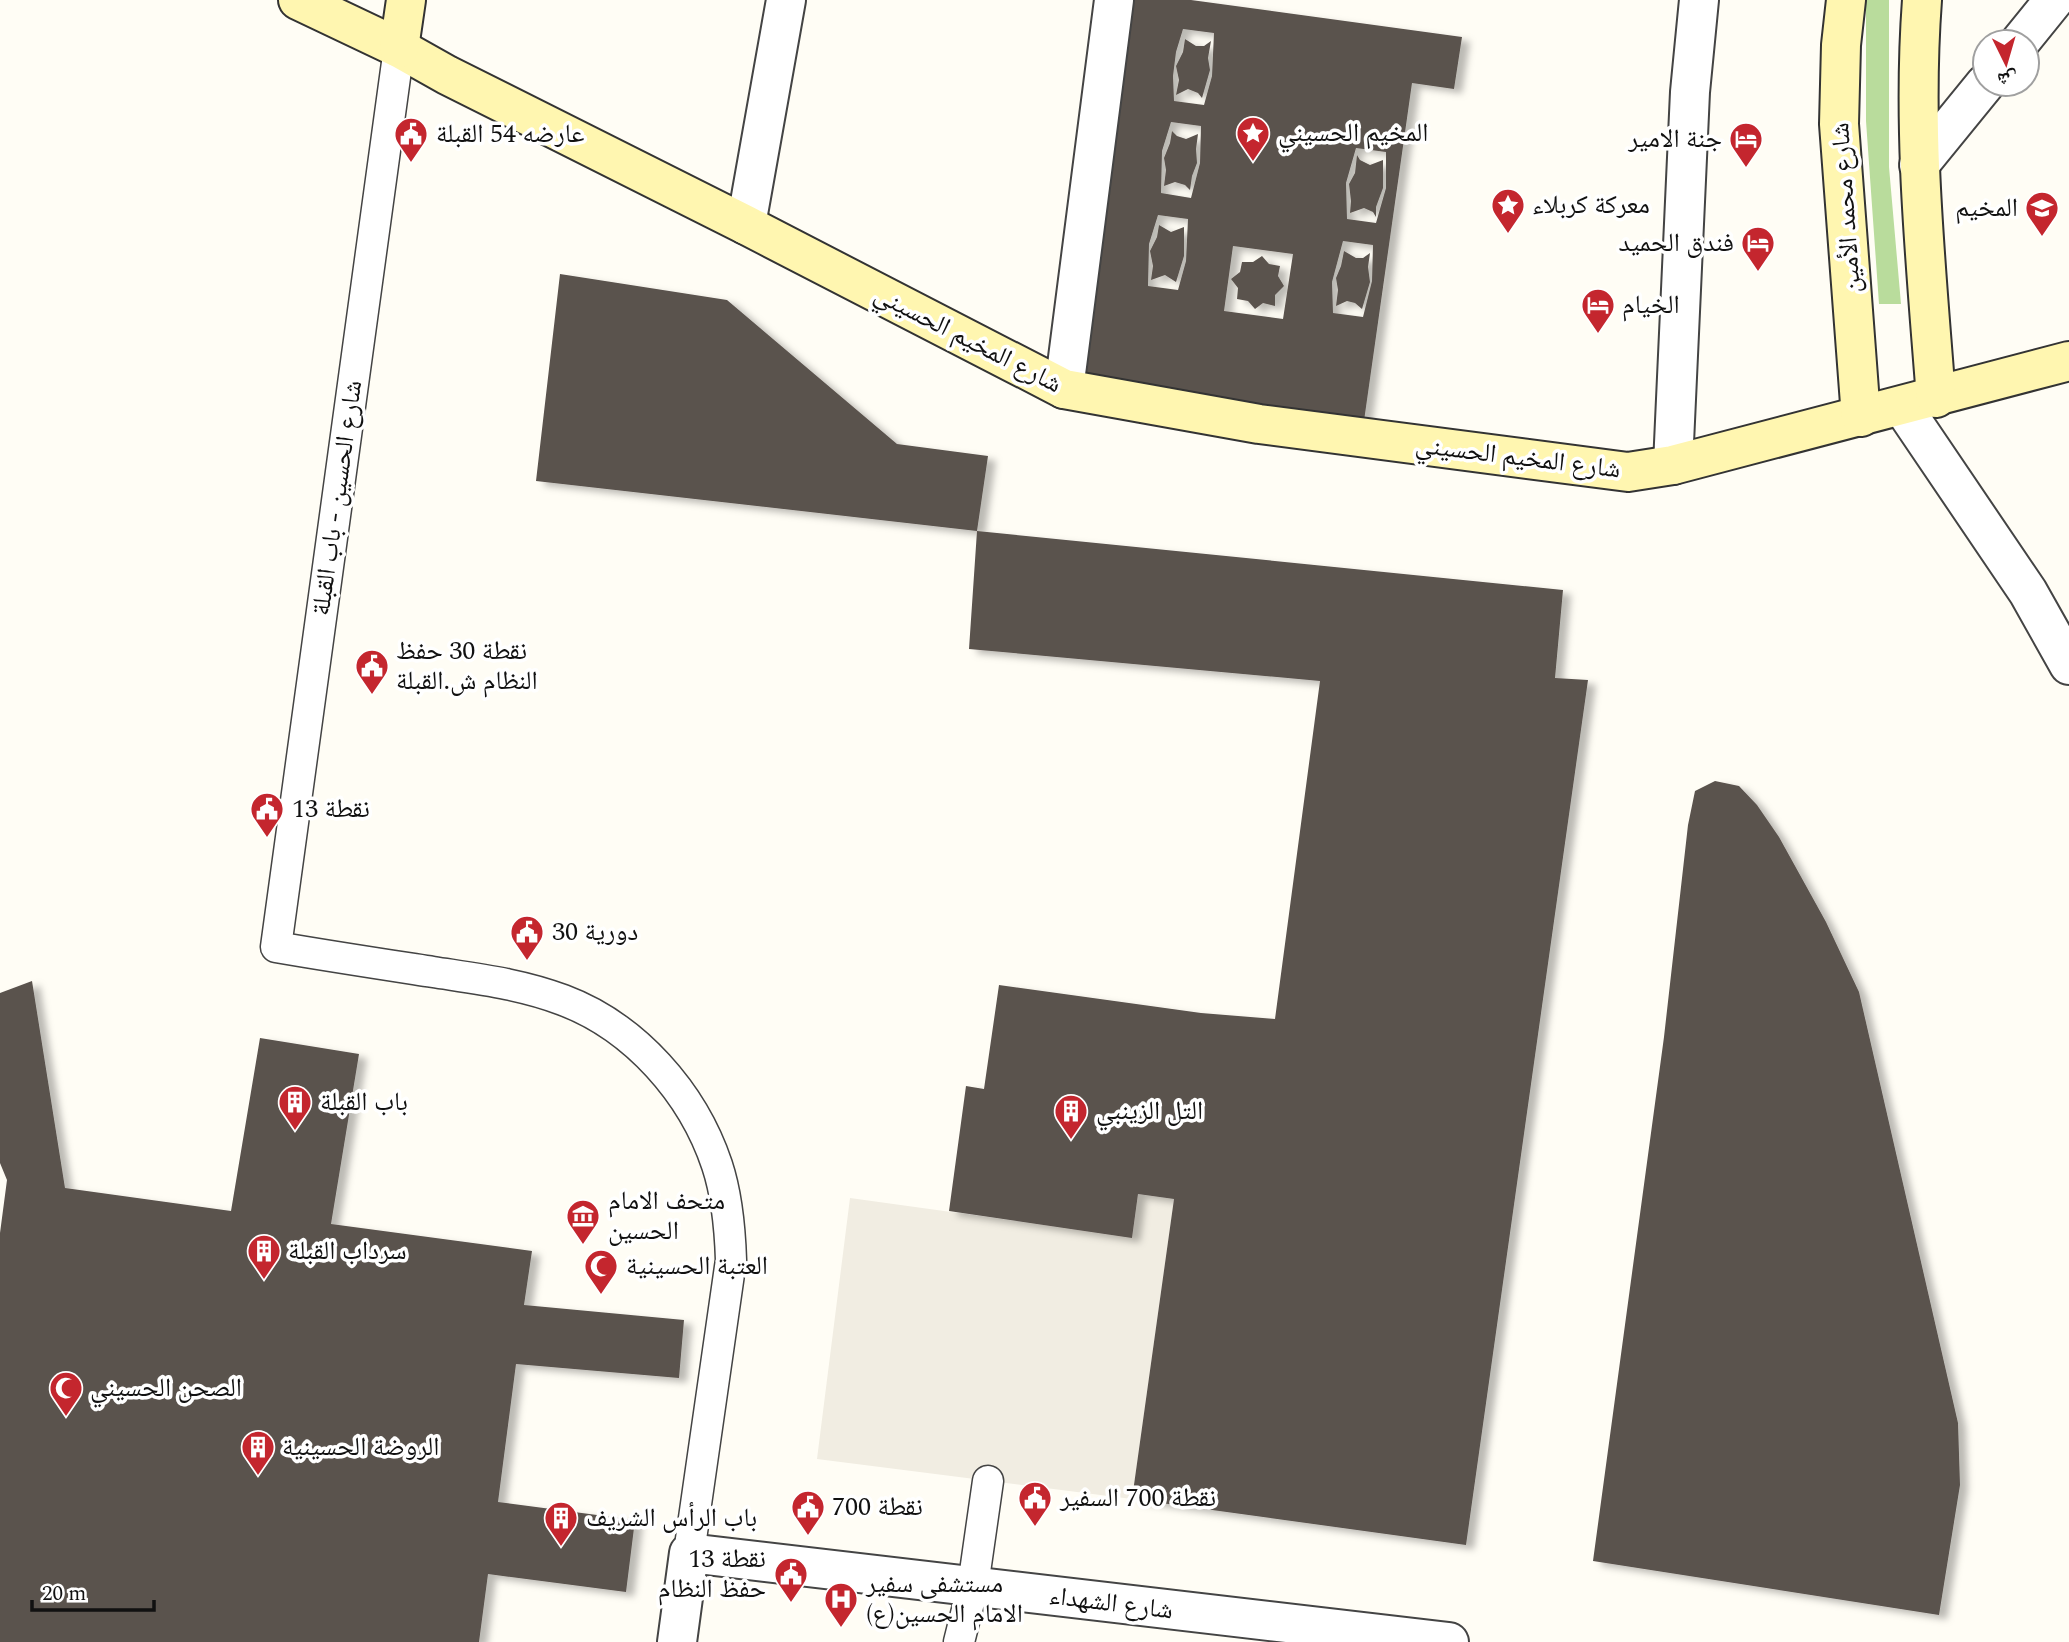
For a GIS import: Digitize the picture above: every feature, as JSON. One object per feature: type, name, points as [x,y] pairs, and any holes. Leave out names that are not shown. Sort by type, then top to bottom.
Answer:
[{"type":"main road","name":"شارع المخيم الحسيني","points":[[298,0],[399,48],[1064,390],[1259,424],[1628,472],[1673,465],[2069,361]]},
{"type":"main road","points":[[399,48],[407,0]]},
{"type":"main road","name":"شارع محمد الأمين","points":[[1846,0],[1841,45],[1839,124],[1861,417]]},
{"type":"main road","points":[[1919,402],[1918,54],[1922,0]]},
{"type":"street","points":[[746,225],[786,0]]},
{"type":"street","points":[[1064,390],[1114,0]]},
{"type":"street","points":[[1673,465],[1690,92],[1699,0]]},
{"type":"street","points":[[2031,28],[2054,0]]},
{"type":"street","name":"شارع الحسين - باب القبلة","points":[[399,48],[276,947],[520,986],[565,1001],[604,1021],[637,1045],[674,1084],[693,1111],[719,1168],[730,1231],[730,1260],[689,1553]]},
{"type":"street","points":[[1919,165],[1974,98]]},
{"type":"street","points":[[1919,402],[2069,664]]},
{"type":"street","points":[[959,1642],[973,1586],[988,1481]]},
{"type":"street","points":[[677,1642],[689,1553]]},
{"type":"street","name":"شارع الشهداء","points":[[689,1553],[1448,1642]]},
{"type":"green space","points":[[1866,0],[1889,0],[1889,167],[1901,304],[1879,304],[1866,121]]},
{"type":"shaded area","points":[[1138,1194],[1174,1199],[1132,1499],[817,1459],[850,1198],[1132,1237]]},
{"type":"building","name":"المخيم الحسيني","points":[[1128,0],[1191,0],[1462,37],[1454,89],[1412,83],[1364,421],[1096,391],[1078,371]],"holes":[[[1183,29],[1214,33],[1212,76],[1204,105],[1174,101],[1176,52]],[[1171,122],[1201,126],[1200,163],[1191,198],[1161,193],[1162,151]],[[1356,148],[1386,152],[1386,188],[1376,223],[1347,219],[1346,183]],[[1158,215],[1188,219],[1186,261],[1178,290],[1148,286],[1149,244]],[[1343,241],[1373,245],[1372,281],[1363,317],[1333,313],[1332,282]],[[1233,246],[1293,254],[1283,319],[1224,311]]]},
{"type":"building","points":[[1185,39],[1196,46],[1204,46],[1211,41],[1208,58],[1210,70],[1202,98],[1188,89],[1176,95],[1179,80],[1176,66],[1183,52]]},
{"type":"building","points":[[1172,131],[1186,139],[1198,134],[1197,163],[1190,190],[1175,182],[1164,186],[1164,158]]},
{"type":"building","points":[[1357,155],[1360,160],[1370,165],[1383,160],[1383,188],[1376,207],[1376,217],[1373,212],[1364,208],[1350,213],[1349,184],[1355,173]]},
{"type":"building","points":[[1159,225],[1171,232],[1184,227],[1184,256],[1176,282],[1165,275],[1151,280],[1153,266],[1150,251]]},
{"type":"building","points":[[1344,251],[1356,258],[1363,258],[1370,253],[1370,282],[1362,309],[1347,301],[1336,306],[1336,278]]},
{"type":"building","points":[[1262,256],[1269,264],[1280,266],[1278,276],[1284,286],[1275,295],[1275,306],[1263,303],[1255,309],[1248,301],[1237,299],[1238,288],[1231,279],[1240,272],[1242,262],[1253,262]]},
{"type":"building","points":[[560,274],[727,300],[897,444],[988,456],[977,531],[536,481]]},
{"type":"building","points":[[977,531],[1563,590],[1555,678],[1588,680],[1466,1545],[1132,1499],[1174,1199],[1138,1194],[1132,1238],[949,1211],[966,1086],[984,1089],[999,985],[1201,1013],[1275,1019],[1320,681],[969,649]]},
{"type":"building","points":[[1715,781],[1739,786],[1757,805],[1779,837],[1826,922],[1859,992],[1958,1423],[1960,1485],[1939,1615],[1593,1561],[1664,1037],[1688,825],[1695,791]]},
{"type":"building","points":[[32,981],[65,1188],[231,1211],[260,1038],[359,1054],[331,1224],[532,1251],[524,1305],[684,1320],[679,1378],[516,1364],[498,1502],[635,1520],[626,1592],[488,1574],[479,1642],[0,1642],[0,1233],[7,1180],[0,1163],[0,993]]},
{"type":"place","name":"المخيم الحسيني","points":[[1253,163]]},
{"type":"place","name":"عارضه 54 القبلة","points":[[411,164]]},
{"type":"place","name":"جنة الامير","points":[[1746,169]]},
{"type":"place","name":"معركة كربلاء","points":[[1508,235]]},
{"type":"place","name":"المخيم","points":[[2042,238]]},
{"type":"place","name":"فندق الحميد","points":[[1758,273]]},
{"type":"place","name":"الخيام","points":[[1598,335]]},
{"type":"place","name":"نقطة 30 حفظ النظام ش.القبلة","points":[[372,696]]},
{"type":"place","name":"نقطة 13","points":[[267,839]]},
{"type":"place","name":"دورية 30","points":[[527,962]]},
{"type":"place","name":"باب القبلة","points":[[295,1132]]},
{"type":"place","name":"التل الزينبي","points":[[1071,1141]]},
{"type":"place","name":"متحف الامام الحسين","points":[[583,1246]]},
{"type":"place","name":"سرداب القبلة","points":[[264,1281]]},
{"type":"place","name":"العتبة الحسينية","points":[[601,1296]]},
{"type":"place","name":"الصحن الحسيني","points":[[66,1418]]},
{"type":"place","name":"الروضة الحسينية","points":[[258,1477]]},
{"type":"place","name":"نقطة 700 السفير","points":[[1035,1528]]},
{"type":"place","name":"نقطة 700","points":[[808,1537]]},
{"type":"place","name":"باب الرأس الشريف","points":[[561,1548]]},
{"type":"place","name":"نقطة 13 حفظ النظام","points":[[791,1604]]},
{"type":"place","name":"مستشفى سفير الامام الحسين(ع)","points":[[841,1629]]}]
